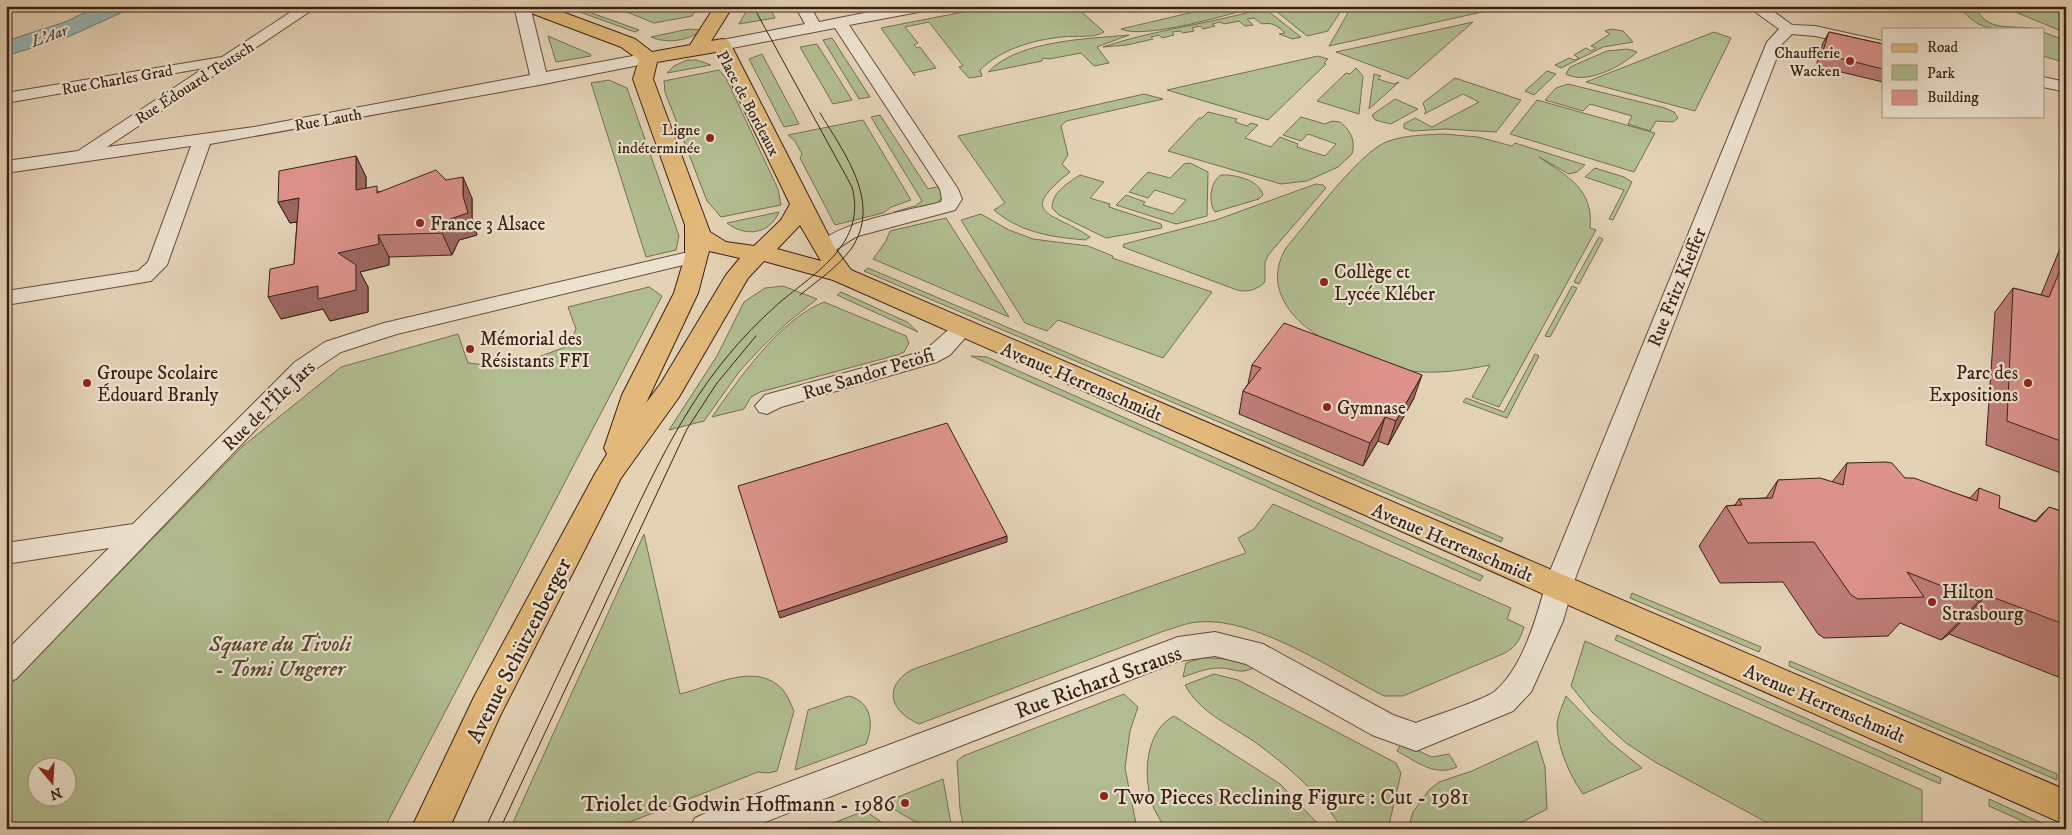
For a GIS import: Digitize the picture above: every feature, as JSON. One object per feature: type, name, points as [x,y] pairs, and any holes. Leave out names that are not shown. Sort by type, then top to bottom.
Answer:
[{"type":"main road","points":[[528,6],[628,43],[649,58],[643,79],[696,225],[700,234],[708,242],[734,251],[757,253],[796,218],[801,204]]},
{"type":"main road","points":[[696,50],[724,6]]},
{"type":"main road","points":[[722,45],[732,27]]},
{"type":"main road","name":"Place de Bordeaux","points":[[649,58],[722,45],[801,204]]},
{"type":"main road","points":[[801,204],[824,249],[842,275]]},
{"type":"main road","points":[[696,225],[697,256]]},
{"type":"main road","name":"Avenue Herrenschmidt","points":[[757,253],[776,256],[842,275],[962,329],[2066,808]]},
{"type":"main road","name":"Avenue Schützenberger","points":[[440,825],[486,708],[610,472],[670,390],[738,275],[757,253]]},
{"type":"main road","name":"Avenue Schützenberger","points":[[610,472],[635,394],[686,293],[697,256]]},
{"type":"street","name":"Rue Édouard Teutsch","points":[[78,158],[311,6]]},
{"type":"street","points":[[522,6],[539,80]]},
{"type":"street","points":[[802,6],[814,27]]},
{"type":"street","points":[[722,45],[924,6]]},
{"type":"street","points":[[1754,6],[1772,15],[1788,29],[1815,31],[1882,46]]},
{"type":"street","points":[[824,249],[845,234],[948,206],[952,199],[949,189],[839,22]]},
{"type":"street","name":"Rue Fritz Kieffer","points":[[1560,588],[1562,576],[1609,456],[1772,48],[1775,42],[1788,29]]},
{"type":"street","name":"Rue Lauth","points":[[6,167],[202,141],[539,80],[649,58]]},
{"type":"street","name":"Rue Charles Grad","points":[[6,98],[228,59]]},
{"type":"street","points":[[2044,82],[2066,87]]},
{"type":"street","points":[[6,298],[144,276],[157,265],[202,141]]},
{"type":"street","name":"Rue de l'Île Jars","points":[[6,670],[303,367],[333,347],[392,328],[697,256]]},
{"type":"street","name":"Rue Sandor Petöfi","points":[[766,406],[773,401],[929,356],[942,350],[962,329]]},
{"type":"street","points":[[6,554],[140,533]]},
{"type":"street","name":"Rue Richard Strauss","points":[[706,829],[1161,655],[1178,649],[1215,644],[1253,653],[1383,725],[1416,737],[1503,702],[1521,684],[1549,621],[1560,588]]},
{"type":"green space","points":[[563,6],[572,6],[639,30],[635,32]]},
{"type":"green space","points":[[612,6],[699,6],[692,16],[654,23]]},
{"type":"green space","points":[[749,6],[769,6],[775,18],[739,24]]},
{"type":"green space","points":[[994,6],[1075,6],[1104,32],[1089,36],[1067,36],[1029,43],[1008,51],[988,63],[980,70],[982,76],[969,78],[959,67],[963,66],[929,22],[905,27],[918,43],[914,45],[917,48],[920,47],[936,68],[913,73],[915,76],[881,28]]},
{"type":"green space","points":[[1219,6],[1258,6],[1209,20],[1167,29],[1132,31],[1121,29]]},
{"type":"green space","points":[[1344,6],[1328,31],[1307,36],[1271,7]]},
{"type":"green space","points":[[1352,6],[1509,6],[1329,46]]},
{"type":"green space","points":[[1959,6],[1975,6],[1986,21],[1993,24],[2028,28],[1990,28],[1967,16]]},
{"type":"green space","points":[[2001,6],[2066,6],[2066,33]]},
{"type":"green space","points":[[1264,8],[1301,37],[1293,39],[1279,34],[1285,33],[1275,25],[1262,24],[1254,18],[1247,19],[1253,25],[1245,26],[1239,21],[1224,24],[1220,22],[1212,24],[1215,26],[1203,29],[1200,26],[1192,28],[1194,31],[1172,32],[1174,35],[1162,38],[1159,35],[1151,37],[1153,39],[1127,45],[1103,47],[1143,36]]},
{"type":"green space","points":[[1473,22],[1408,79],[1336,52]]},
{"type":"green space","points":[[689,29],[702,30],[690,37],[670,41],[651,37]]},
{"type":"green space","points":[[1611,29],[1623,31],[1633,42],[1603,47],[1561,68],[1555,65],[1569,58],[1575,60],[1579,58],[1574,55],[1586,48],[1591,51],[1596,48],[1591,46],[1610,34],[1605,31]]},
{"type":"green space","points":[[1714,32],[1731,38],[1695,111],[1586,82]]},
{"type":"green space","points":[[2044,32],[2066,41],[2066,63],[2044,56]]},
{"type":"green space","points":[[1129,35],[1097,47],[1109,63],[1094,66],[1081,53],[1049,59],[1043,58],[1042,61],[988,72],[1001,61],[1035,47],[1074,40]]},
{"type":"green space","points":[[548,36],[590,54],[591,56],[556,62]]},
{"type":"green space","points":[[832,38],[870,97],[859,99],[823,40]]},
{"type":"green space","points":[[817,44],[852,100],[833,104],[800,47]]},
{"type":"green space","points":[[1628,49],[1637,52],[1603,73],[1583,77],[1574,77],[1566,74],[1570,67],[1607,51]]},
{"type":"green space","points":[[762,54],[799,124],[784,127],[749,59]]},
{"type":"green space","points":[[1318,56],[1328,59],[1324,63],[1326,64],[1268,120],[1167,90]]},
{"type":"green space","points":[[687,60],[697,60],[711,65],[667,73],[674,66]]},
{"type":"green space","points":[[1356,68],[1363,76],[1359,114],[1317,101],[1346,73],[1350,74]]},
{"type":"green space","points":[[719,70],[726,78],[778,189],[781,205],[721,217],[707,201],[665,92],[664,81]]},
{"type":"green space","points":[[1547,71],[1556,74],[1534,95],[1525,91]]},
{"type":"green space","points":[[1374,74],[1381,76],[1378,79],[1394,84],[1399,82],[1369,109]]},
{"type":"green space","points":[[1455,78],[1521,100],[1496,132],[1445,129],[1412,131],[1404,128],[1404,124],[1415,118],[1432,127],[1479,102],[1463,94],[1424,114],[1426,112],[1423,103]]},
{"type":"green space","points":[[609,80],[627,88],[679,236],[676,250],[646,257],[591,83]]},
{"type":"green space","points":[[1568,84],[1665,108],[1674,112],[1678,118],[1673,122],[1656,121],[1650,131],[1628,124],[1632,116],[1590,104],[1583,111],[1545,100],[1556,88]]},
{"type":"green space","points":[[1144,94],[1163,99],[1066,121],[1061,126],[1068,155],[1062,164],[1070,172],[1053,186],[1042,205],[1046,212],[1090,237],[1085,240],[1049,235],[1026,229],[1004,218],[994,210],[1005,203],[958,136]]},
{"type":"green space","points":[[1395,99],[1418,109],[1391,124],[1375,120],[1372,115]]},
{"type":"green space","points":[[1537,100],[1655,133],[1634,172],[1510,134]]},
{"type":"green space","points":[[1208,112],[1237,119],[1235,122],[1247,126],[1251,123],[1258,125],[1245,138],[1271,147],[1280,137],[1298,144],[1297,147],[1325,156],[1336,144],[1308,134],[1301,141],[1283,135],[1301,117],[1325,124],[1332,121],[1340,122],[1347,128],[1353,140],[1352,154],[1338,167],[1307,181],[1281,184],[1168,151],[1199,118],[1202,118]]},
{"type":"green space","points":[[880,115],[928,189],[940,186],[944,195],[935,206],[892,215],[894,212],[915,206],[922,201],[871,117]]},
{"type":"green space","points":[[863,120],[911,200],[891,207],[883,213],[835,225],[800,158],[802,154],[795,141],[788,135]]},
{"type":"green space","points":[[1443,134],[1478,137],[1512,146],[1515,143],[1585,165],[1577,172],[1569,174],[1539,157],[1568,178],[1583,193],[1588,203],[1590,228],[1596,230],[1499,407],[1472,397],[1490,365],[1455,371],[1419,372],[1387,365],[1331,343],[1310,330],[1290,310],[1283,299],[1279,287],[1280,262],[1286,248],[1334,190],[1362,160],[1386,142],[1414,136]]},
{"type":"green space","points":[[1190,163],[1208,172],[1207,216],[1176,224],[1116,205],[1126,195],[1145,202],[1143,205],[1173,214],[1186,200],[1155,190],[1148,198],[1129,192],[1148,172],[1170,178],[1184,164]]},
{"type":"green space","points":[[1595,168],[1624,177],[1632,182],[1613,220],[1609,219],[1624,190],[1585,177]]},
{"type":"green space","points":[[1080,175],[1104,182],[1090,198],[1110,204],[1109,207],[1161,224],[1162,228],[1106,238],[1059,215],[1052,208],[1055,197],[1062,188]]},
{"type":"green space","points":[[1221,175],[1246,179],[1257,186],[1263,195],[1259,199],[1215,212],[1211,203],[1211,192],[1214,182]]},
{"type":"green space","points":[[1316,184],[1323,185],[1326,188],[1269,254],[1265,262],[1265,282],[1254,289],[1242,291],[1234,289],[1123,247],[1124,244],[1216,220]]},
{"type":"green space","points":[[779,212],[775,220],[769,225],[756,231],[741,230],[727,223]]},
{"type":"green space","points":[[981,214],[1009,230],[1033,239],[1088,246],[1113,256],[1112,258],[1212,292],[1163,358],[1058,320],[1047,331],[1025,323],[961,220]]},
{"type":"green space","points":[[946,218],[1009,317],[873,259],[886,241],[890,231]]},
{"type":"green space","points":[[1599,237],[1603,239],[1579,284],[1574,282]]},
{"type":"green space","points":[[868,268],[1503,538],[1501,542],[864,271]]},
{"type":"green space","points":[[783,286],[817,299],[787,323],[759,350],[739,372],[704,421],[669,430],[717,356],[744,302],[765,288]]},
{"type":"green space","points":[[1572,286],[1577,288],[1550,337],[1545,336]]},
{"type":"green space","name":"Square du Tivoli - Tomi Ungerer","points":[[649,287],[662,296],[384,829],[6,829],[6,689],[243,446],[341,367],[458,334],[468,363],[495,366],[517,365],[568,346],[576,329],[568,307]]},
{"type":"green space","points":[[841,292],[907,322],[918,332],[837,295]]},
{"type":"green space","points":[[824,302],[906,336],[909,343],[904,352],[897,355],[760,392],[751,397],[744,409],[712,417],[747,369],[776,336],[808,310]]},
{"type":"green space","points":[[1535,354],[1539,356],[1507,418],[1463,402],[1466,398],[1504,412]]},
{"type":"green space","points":[[971,356],[987,357],[1483,576],[1480,581]]},
{"type":"green space","points":[[1273,504],[1511,608],[1507,619],[1524,627],[1519,639],[1505,653],[1403,696],[1384,696],[1293,647],[1268,636],[1243,627],[1219,622],[1197,622],[1164,631],[919,724],[909,719],[897,706],[893,692],[896,684],[911,670],[1246,553],[1238,538],[1254,529]]},
{"type":"green space","points":[[644,534],[680,694],[733,678],[747,676],[760,677],[772,681],[785,692],[794,711],[777,771],[769,773],[758,772],[612,829],[510,829]]},
{"type":"green space","points":[[1632,593],[1761,647],[1759,652],[1630,598]]},
{"type":"green space","points":[[1617,635],[1941,778],[1940,784],[1615,640]]},
{"type":"green space","points":[[1585,641],[1922,790],[1922,829],[1779,829],[1655,762],[1626,743],[1592,712],[1571,686]]},
{"type":"green space","points":[[1202,658],[1229,660],[1254,668],[1240,671],[1215,668],[1183,677],[1186,663]]},
{"type":"green space","points":[[1790,661],[2057,774],[2057,780],[1789,666]]},
{"type":"green space","points":[[1214,674],[1238,680],[1396,763],[1401,773],[1388,829],[1342,829],[1324,804],[1289,769],[1252,740],[1223,722],[1198,703],[1185,685]]},
{"type":"green space","points":[[1124,694],[1138,707],[1130,731],[1125,768],[1137,829],[964,829],[960,809],[957,761],[963,756]]},
{"type":"green space","points":[[849,696],[857,699],[867,709],[870,729],[866,744],[795,770],[808,710]]},
{"type":"green space","points":[[1566,696],[1610,742],[1642,768],[1583,794],[1566,762],[1558,735],[1558,719]]},
{"type":"green space","points":[[1174,716],[1280,784],[1323,829],[1165,829],[1152,804],[1147,767],[1152,743],[1157,732],[1164,723]]},
{"type":"green space","points":[[1537,741],[1545,767],[1547,809],[1509,829],[1408,829],[1413,812],[1429,790],[1439,782],[1472,771]]},
{"type":"green space","points":[[1401,743],[1432,757],[1449,754],[1457,767],[1441,770],[1419,764],[1397,751]]},
{"type":"green space","points":[[943,779],[952,829],[943,829],[918,823],[888,805],[888,801]]},
{"type":"green space","points":[[1989,799],[2055,829],[2040,829],[1989,806]]},
{"type":"green space","points":[[859,813],[868,813],[892,829],[818,829]]},
{"type":"water","name":"L'Aar","points":[[99,6],[136,6],[70,36],[6,56],[6,41],[65,22]]},
{"type":"building","points":[[1829,32],[1882,44],[1882,69],[1822,54]]},
{"type":"building","points":[[356,156],[356,190],[377,186],[377,193],[436,170],[446,180],[463,177],[463,196],[468,213],[450,219],[442,233],[378,235],[379,244],[338,253],[356,265],[356,290],[318,299],[318,286],[268,297],[270,269],[294,264],[299,198],[278,202],[279,171]]},
{"type":"building","name":"Parc des Expositions","points":[[2066,256],[2066,443],[2007,421],[2013,288],[2049,297]]},
{"type":"building","name":"Gymnase","points":[[1284,323],[1422,375],[1396,421],[1385,417],[1370,443],[1243,391],[1261,368],[1252,365]]},
{"type":"building","points":[[947,423],[1007,536],[778,612],[738,486]]},
{"type":"building","points":[[1847,463],[1892,463],[1905,478],[1914,478],[1977,501],[1979,488],[2000,496],[1999,508],[2036,522],[2049,507],[2066,513],[2066,625],[1987,595],[1979,601],[1907,572],[1924,597],[1858,599],[1851,595],[1814,542],[1748,543],[1726,506],[1742,505],[1739,499],[1772,498],[1778,480],[1820,478],[1843,485]]},
{"type":"tram line","points":[[485,829],[647,487],[675,433],[726,358],[772,309],[808,280],[835,254],[845,240],[852,224],[855,207],[852,187],[753,6]]},
{"type":"tram line","points":[[800,295],[846,256],[860,232],[863,214],[862,196],[849,161],[820,113]]},
{"type":"tram line","points":[[500,829],[687,429],[717,383],[756,336]]},
{"type":"place","name":"Chaufferie Wacken","points":[[1850,61]]},
{"type":"place","name":"Ligne indéterminée","points":[[710,138]]},
{"type":"place","name":"France 3 Alsace","points":[[420,223]]},
{"type":"place","name":"Collège et Lycée Kléber","points":[[1324,282]]},
{"type":"place","name":"Mémorial des Résistants FFI","points":[[470,349]]},
{"type":"place","name":"Groupe Scolaire Édouard Branly","points":[[87,383]]},
{"type":"place","name":"Parc des Expositions","points":[[2028,383]]},
{"type":"place","name":"Gymnase","points":[[1327,407]]},
{"type":"place","name":"Hilton Strasbourg","points":[[1932,602]]},
{"type":"place","name":"Two Pieces Reclining Figure : Cut - 1981","points":[[1104,796]]},
{"type":"place","name":"Triolet de Godwin Hoffmann - 1986","points":[[905,803]]}]
